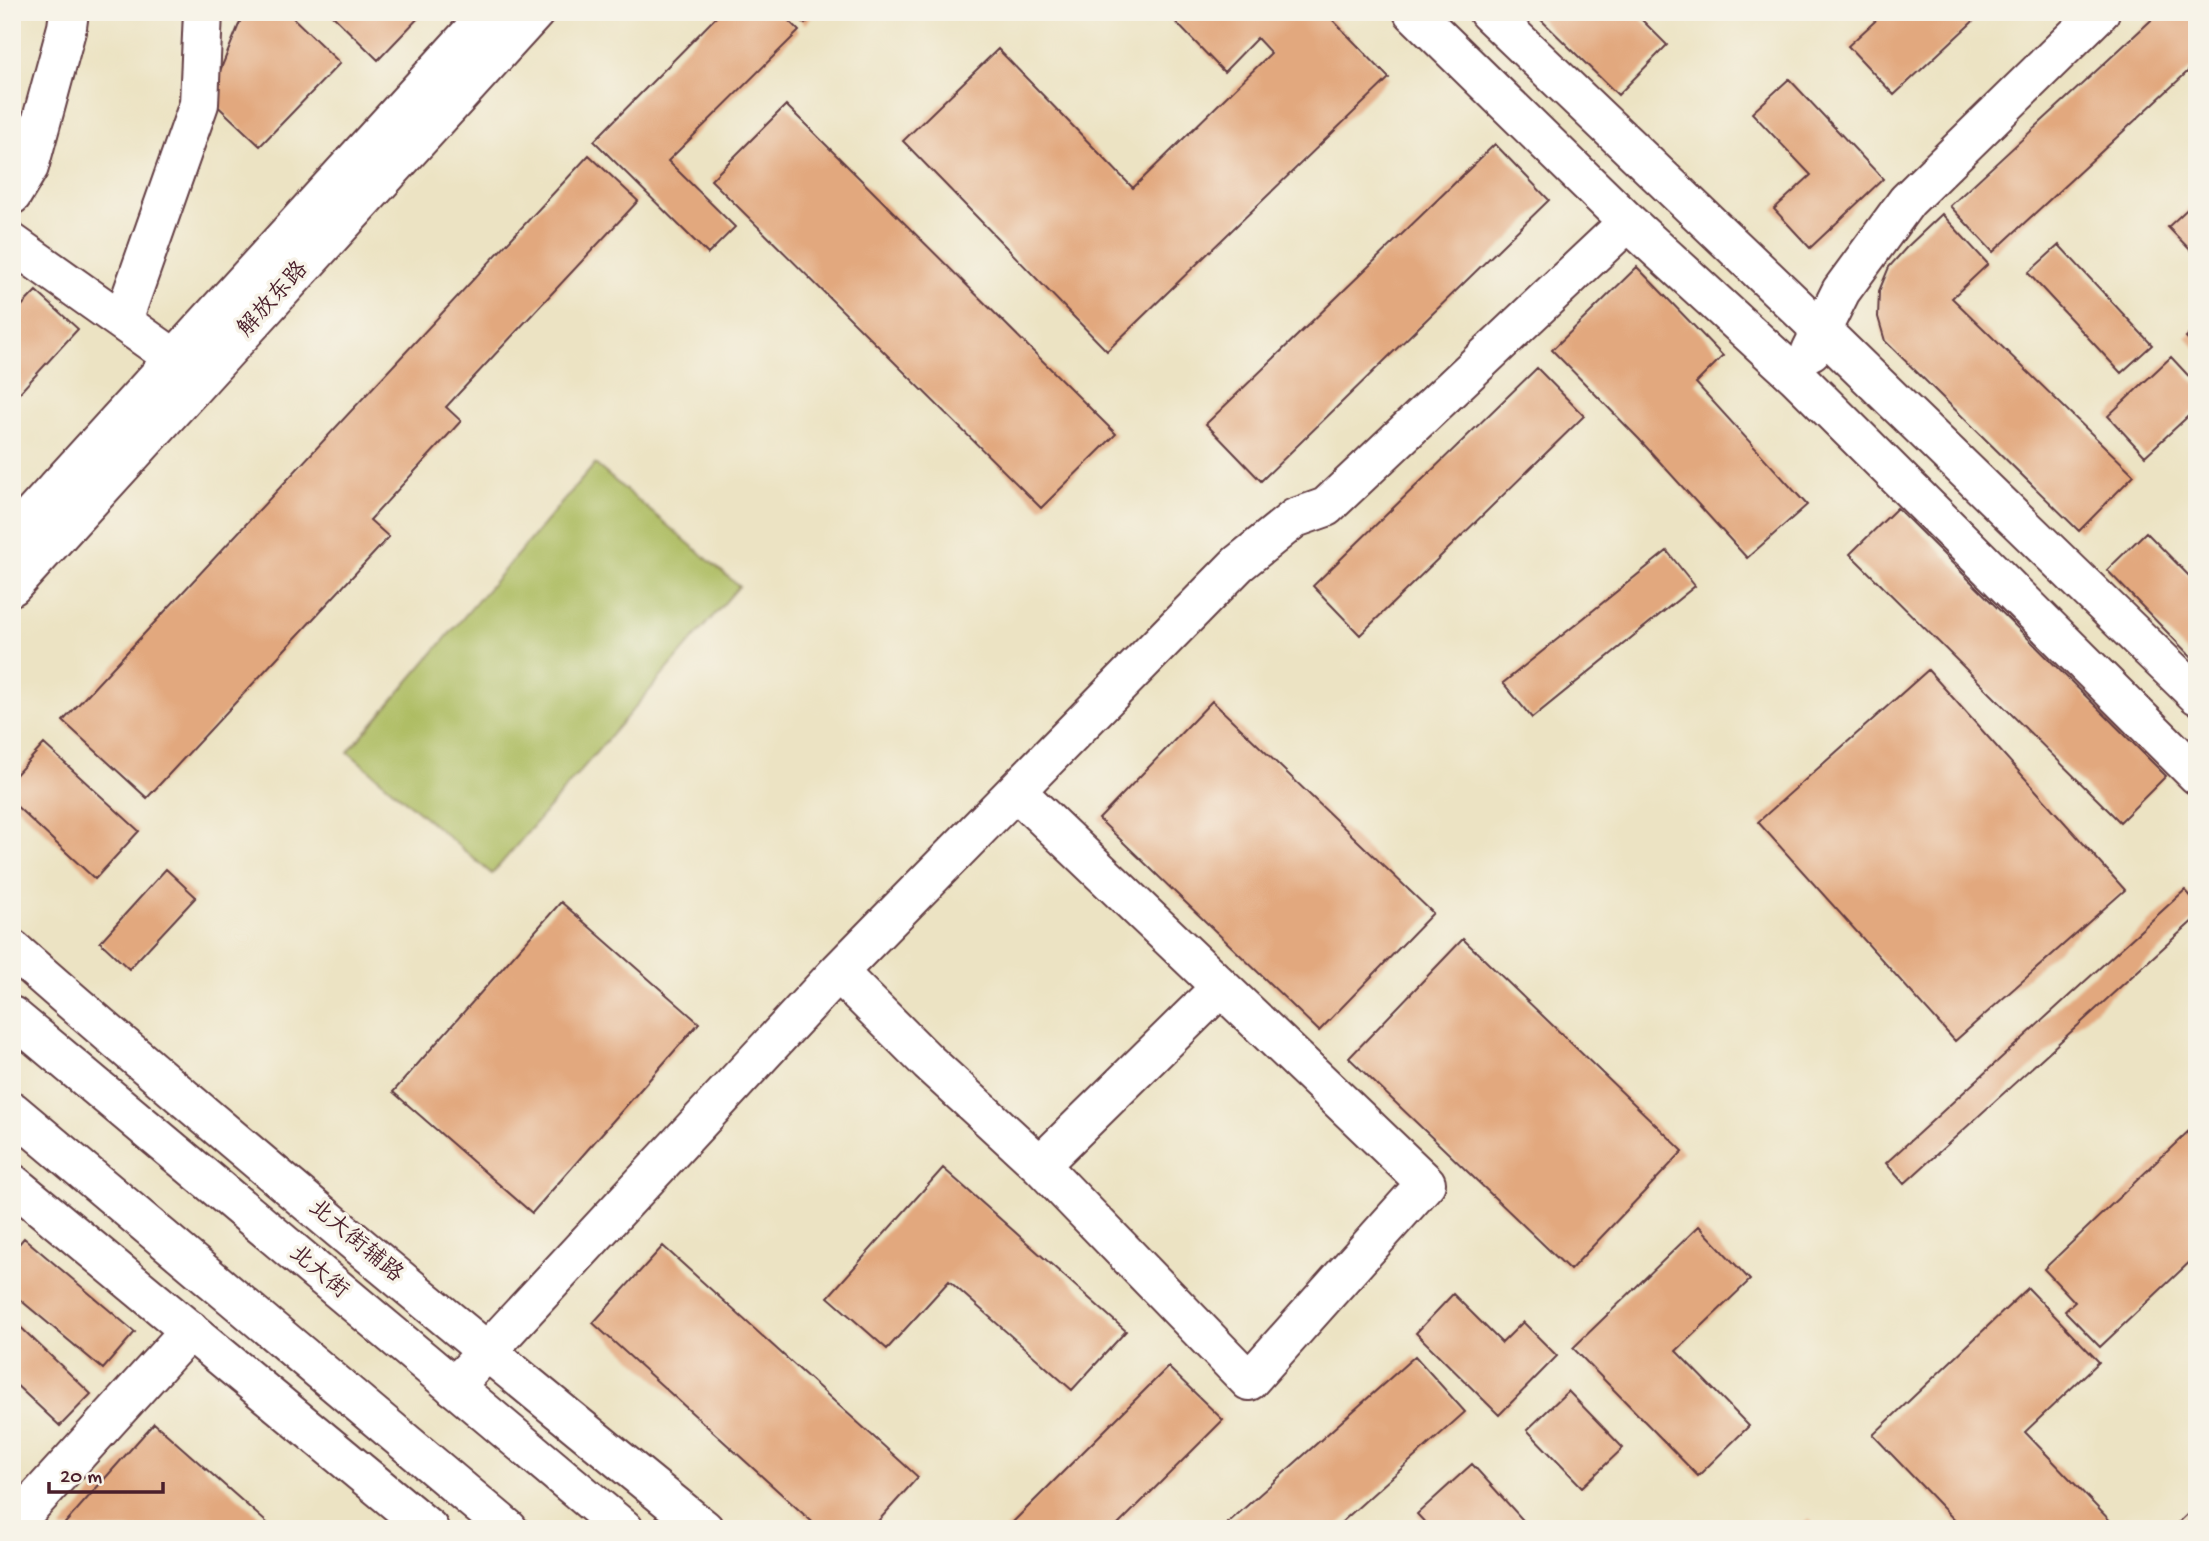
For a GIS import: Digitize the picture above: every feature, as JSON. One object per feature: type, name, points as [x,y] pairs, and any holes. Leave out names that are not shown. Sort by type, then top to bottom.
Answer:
[{"type":"street","points":[[12,195],[29,167],[69,12]]},
{"type":"street","points":[[123,320],[199,104],[203,12]]},
{"type":"street","name":"解放东路","points":[[12,586],[189,369],[490,12]]},
{"type":"street","name":"解放东路","points":[[12,537],[189,369],[535,12]]},
{"type":"street","points":[[1413,12],[1628,222],[1797,377],[2197,775]]},
{"type":"street","points":[[1488,12],[2197,695]]},
{"type":"street","points":[[1797,377],[1841,291],[1907,201],[2100,12]]},
{"type":"street","points":[[454,1387],[838,972],[1238,564],[1294,518],[1326,507],[1628,222]]},
{"type":"street","points":[[12,243],[189,369]]},
{"type":"street","points":[[838,972],[929,1063],[1040,1166],[1249,1381],[1426,1183],[1016,791]]},
{"type":"street","name":"北大街辅路","points":[[12,949],[118,1042],[486,1352],[704,1529]]},
{"type":"street","points":[[1040,1166],[1222,987]]},
{"type":"street","name":"北大街","points":[[12,1016],[624,1529]]},
{"type":"street","points":[[12,1111],[508,1529]]},
{"type":"street","points":[[12,1183],[429,1529]]},
{"type":"street","points":[[12,1526],[190,1330]]},
{"type":"green space","points":[[595,464],[739,586],[492,874],[348,752]]},
{"type":"building","points":[[244,12],[287,12],[340,63],[260,146],[209,98]]},
{"type":"building","points":[[329,12],[424,12],[378,60]]},
{"type":"building","points":[[721,12],[780,12],[799,31],[668,161],[735,227],[708,254],[594,141]]},
{"type":"building","points":[[792,12],[817,12],[805,24]]},
{"type":"building","points":[[1166,12],[1325,12],[1389,78],[1107,351],[903,141],[998,49],[1133,188],[1271,53],[1257,38],[1224,72]]},
{"type":"building","points":[[1533,12],[1634,12],[1667,45],[1618,95]]},
{"type":"building","points":[[1885,12],[1983,12],[1894,95],[1848,46]]},
{"type":"building","points":[[2160,12],[2197,12],[2197,63],[1993,252],[1950,206]]},
{"type":"building","points":[[1789,79],[1883,179],[1810,248],[1774,209],[1811,175],[1752,113]]},
{"type":"building","points":[[786,105],[1116,434],[1041,508],[711,180]]},
{"type":"building","points":[[1495,144],[1549,200],[1261,481],[1206,424]]},
{"type":"building","points":[[589,155],[638,201],[446,407],[461,421],[370,520],[389,537],[147,798],[63,721]]},
{"type":"building","points":[[2197,200],[2197,257],[2168,227]]},
{"type":"building","points":[[1942,214],[1988,264],[1952,298],[2134,475],[2079,531],[1885,341],[1878,317],[1879,291],[1889,267]]},
{"type":"building","points":[[2059,245],[2152,345],[2121,373],[2028,273]]},
{"type":"building","points":[[1637,267],[1723,356],[1696,383],[1807,505],[1747,558],[1639,439],[1552,350]]},
{"type":"building","points":[[36,291],[78,329],[12,401],[12,316]]},
{"type":"building","points":[[2197,327],[2197,349],[2186,337]]},
{"type":"building","points":[[2171,357],[2197,385],[2197,408],[2145,456],[2108,416]]},
{"type":"building","points":[[1537,368],[1584,416],[1360,635],[1313,586]]},
{"type":"building","points":[[1897,508],[2166,776],[2120,822],[1850,554]]},
{"type":"building","points":[[2146,532],[2197,584],[2197,663],[2107,570]]},
{"type":"building","points":[[1667,551],[1695,586],[1532,718],[1503,683]]},
{"type":"building","points":[[1928,670],[2125,890],[1955,1041],[1758,822]]},
{"type":"building","points":[[1212,701],[1433,913],[1319,1031],[1099,819]]},
{"type":"building","points":[[44,744],[139,831],[95,879],[12,802],[12,779]]},
{"type":"building","points":[[166,869],[196,897],[129,969],[100,942]]},
{"type":"building","points":[[2185,890],[2197,903],[2197,917],[1904,1184],[1886,1163]]},
{"type":"building","points":[[561,902],[699,1023],[532,1213],[393,1092]]},
{"type":"building","points":[[1463,939],[1683,1151],[1570,1270],[1349,1058]]},
{"type":"building","points":[[2197,1123],[2197,1255],[2100,1347],[2065,1311],[2075,1302],[2044,1269]]},
{"type":"building","points":[[943,1168],[1126,1331],[1072,1390],[949,1281],[887,1349],[828,1297]]},
{"type":"building","points":[[1699,1226],[1750,1280],[1676,1351],[1749,1426],[1698,1476],[1573,1348]]},
{"type":"building","points":[[24,1238],[135,1332],[103,1369],[12,1293],[12,1252]]},
{"type":"building","points":[[663,1246],[918,1477],[871,1529],[820,1529],[593,1323]]},
{"type":"building","points":[[2028,1288],[2099,1362],[2025,1432],[2118,1529],[1963,1529],[1873,1435]]},
{"type":"building","points":[[1453,1294],[1502,1343],[1523,1322],[1557,1356],[1499,1415],[1416,1333]]},
{"type":"building","points":[[12,1319],[91,1394],[60,1426],[12,1381]]},
{"type":"building","points":[[1415,1356],[1465,1412],[1334,1529],[1221,1529]]},
{"type":"building","points":[[1168,1367],[1223,1420],[1114,1529],[1006,1529]]},
{"type":"building","points":[[1568,1391],[1623,1448],[1582,1487],[1527,1430]]},
{"type":"building","points":[[154,1423],[274,1529],[60,1529]]},
{"type":"building","points":[[1472,1464],[1531,1529],[1431,1529],[1417,1514]]},
{"type":"building","points":[[2197,1505],[2197,1529],[2172,1529]]},
{"type":"building","points":[[1809,1519],[1818,1529],[1797,1529]]}]
